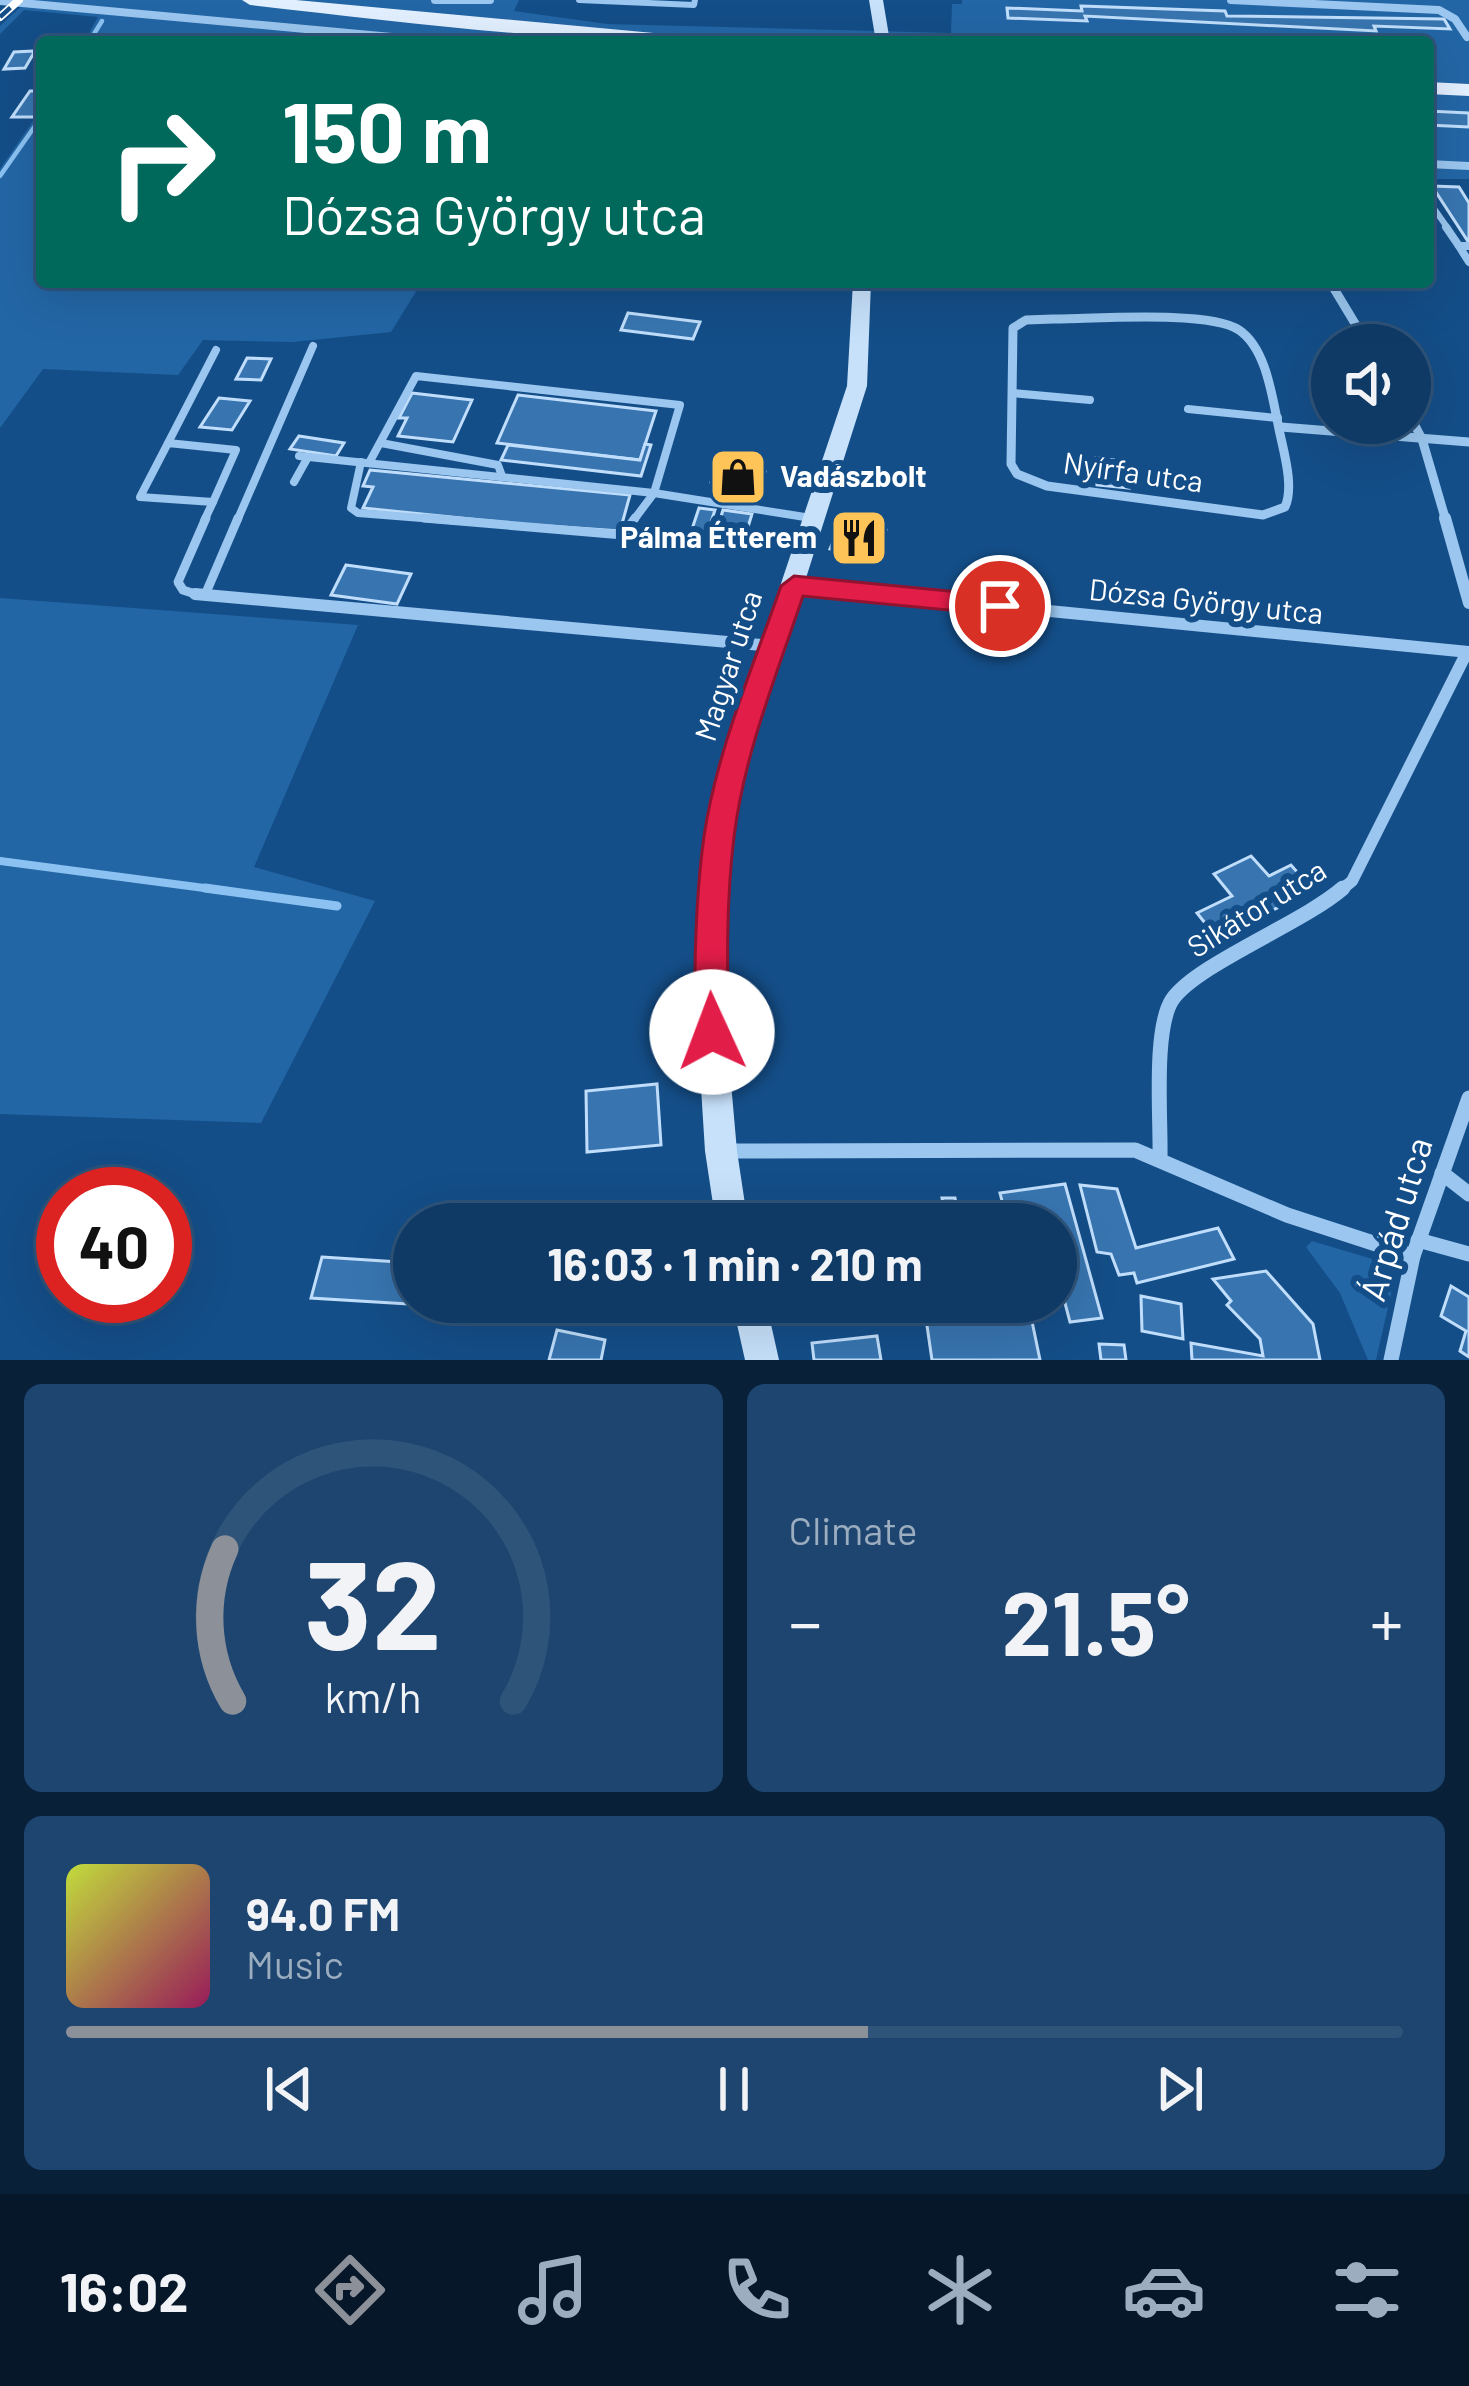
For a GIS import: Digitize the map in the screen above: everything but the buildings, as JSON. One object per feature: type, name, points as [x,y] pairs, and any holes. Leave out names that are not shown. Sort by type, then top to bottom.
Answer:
[{"type":"main road","points":[[250,0],[607,36]]},
{"type":"main road","points":[[1434,88],[1469,90]]},
{"type":"street","points":[[435,0],[490,0]]},
{"type":"street","points":[[876,0],[882,36]]},
{"type":"street","points":[[1232,0],[1397,4],[1445,11],[1468,37]]},
{"type":"street","points":[[0,2],[53,1],[90,11],[377,36]]},
{"type":"street","points":[[858,36],[878,18]]},
{"type":"street","points":[[1434,164],[1469,166]]},
{"type":"street","name":"Magyar utca","points":[[729,1203],[709,992],[715,871],[739,748],[857,386],[862,288]]},
{"type":"street","points":[[1334,288],[1355,324]]},
{"type":"street","name":"Nyírfa utca","points":[[1019,322],[1213,322],[1236,328],[1249,339],[1280,422],[1289,497],[1282,511],[1263,515],[1047,486],[1022,478],[1011,464],[1012,393],[1013,328],[1019,322]]},
{"type":"street","points":[[1280,422],[1311,426]]},
{"type":"street","points":[[1431,440],[1469,442]]},
{"type":"street","points":[[1423,444],[1469,603]]},
{"type":"street","name":"Dózsa György utca","points":[[794,586],[1468,652]]},
{"type":"street","points":[[200,594],[773,646]]},
{"type":"street","name":"Sikátor utca","points":[[1160,1157],[1163,1033],[1172,1001],[1195,978],[1319,909],[1352,881],[1468,652]]},
{"type":"street","name":"Árpád utca","points":[[1391,1360],[1415,1248],[1469,1098]]},
{"type":"street","points":[[721,1151],[1097,1147],[1160,1157],[1287,1215],[1415,1248],[1469,1254]]},
{"type":"street","points":[[1442,1173],[1469,1194]]},
{"type":"street","points":[[754,1323],[762,1360]]},
{"type":"lane","points":[[579,0],[694,5],[695,0]]},
{"type":"lane","points":[[577,34],[592,36]]},
{"type":"lane","points":[[1434,209],[1469,262]]},
{"type":"lane","points":[[1459,246],[1469,246]]},
{"type":"lane","points":[[168,443],[236,450],[178,582],[183,590],[200,594],[313,346]]},
{"type":"lane","points":[[213,502],[140,497],[216,350]]},
{"type":"lane","points":[[416,376],[680,405],[654,493],[623,535],[358,513],[351,508],[365,463],[381,443],[416,376]]},
{"type":"lane","points":[[1012,393],[1090,400]]},
{"type":"lane","points":[[1188,409],[1280,422]]},
{"type":"lane","points":[[381,443],[498,465],[502,476]]},
{"type":"lane","points":[[294,482],[304,457],[654,493],[816,519]]},
{"type":"shaded area","points":[[28,0],[519,0],[514,11],[607,24],[951,33],[952,4],[962,4],[962,0],[1469,0],[1469,179],[1434,179],[1434,36],[87,36],[98,17],[24,10],[0,34],[0,26]]},
{"type":"shaded area","points":[[36,117],[36,288],[418,288],[391,332],[293,342],[203,340],[178,375],[43,369],[0,428],[0,169]]},
{"type":"shaded area","points":[[0,598],[358,625],[254,867],[375,901],[261,1123],[0,1114]]},
{"type":"shaded area","points":[[1312,1241],[1379,1261],[1395,1276],[1376,1360],[1368,1360],[1340,1293],[1306,1247]]},
{"type":"waterway","points":[[93,36],[102,21]]},
{"type":"waterway","points":[[0,176],[36,125]]},
{"type":"waterway","points":[[0,861],[227,891]]},
{"type":"waterway","points":[[205,888],[227,891]]},
{"type":"waterway","points":[[227,891],[337,906]]},
{"type":"railway","points":[[0,17],[19,0]]},
{"type":"place","name":"Vadászbolt","points":[[738,477]]},
{"type":"place","name":"Pálma Étterem","points":[[859,538]]},
{"type":"route","points":[[712,1032],[710,937],[727,794],[794,586],[1000,606]]}]
